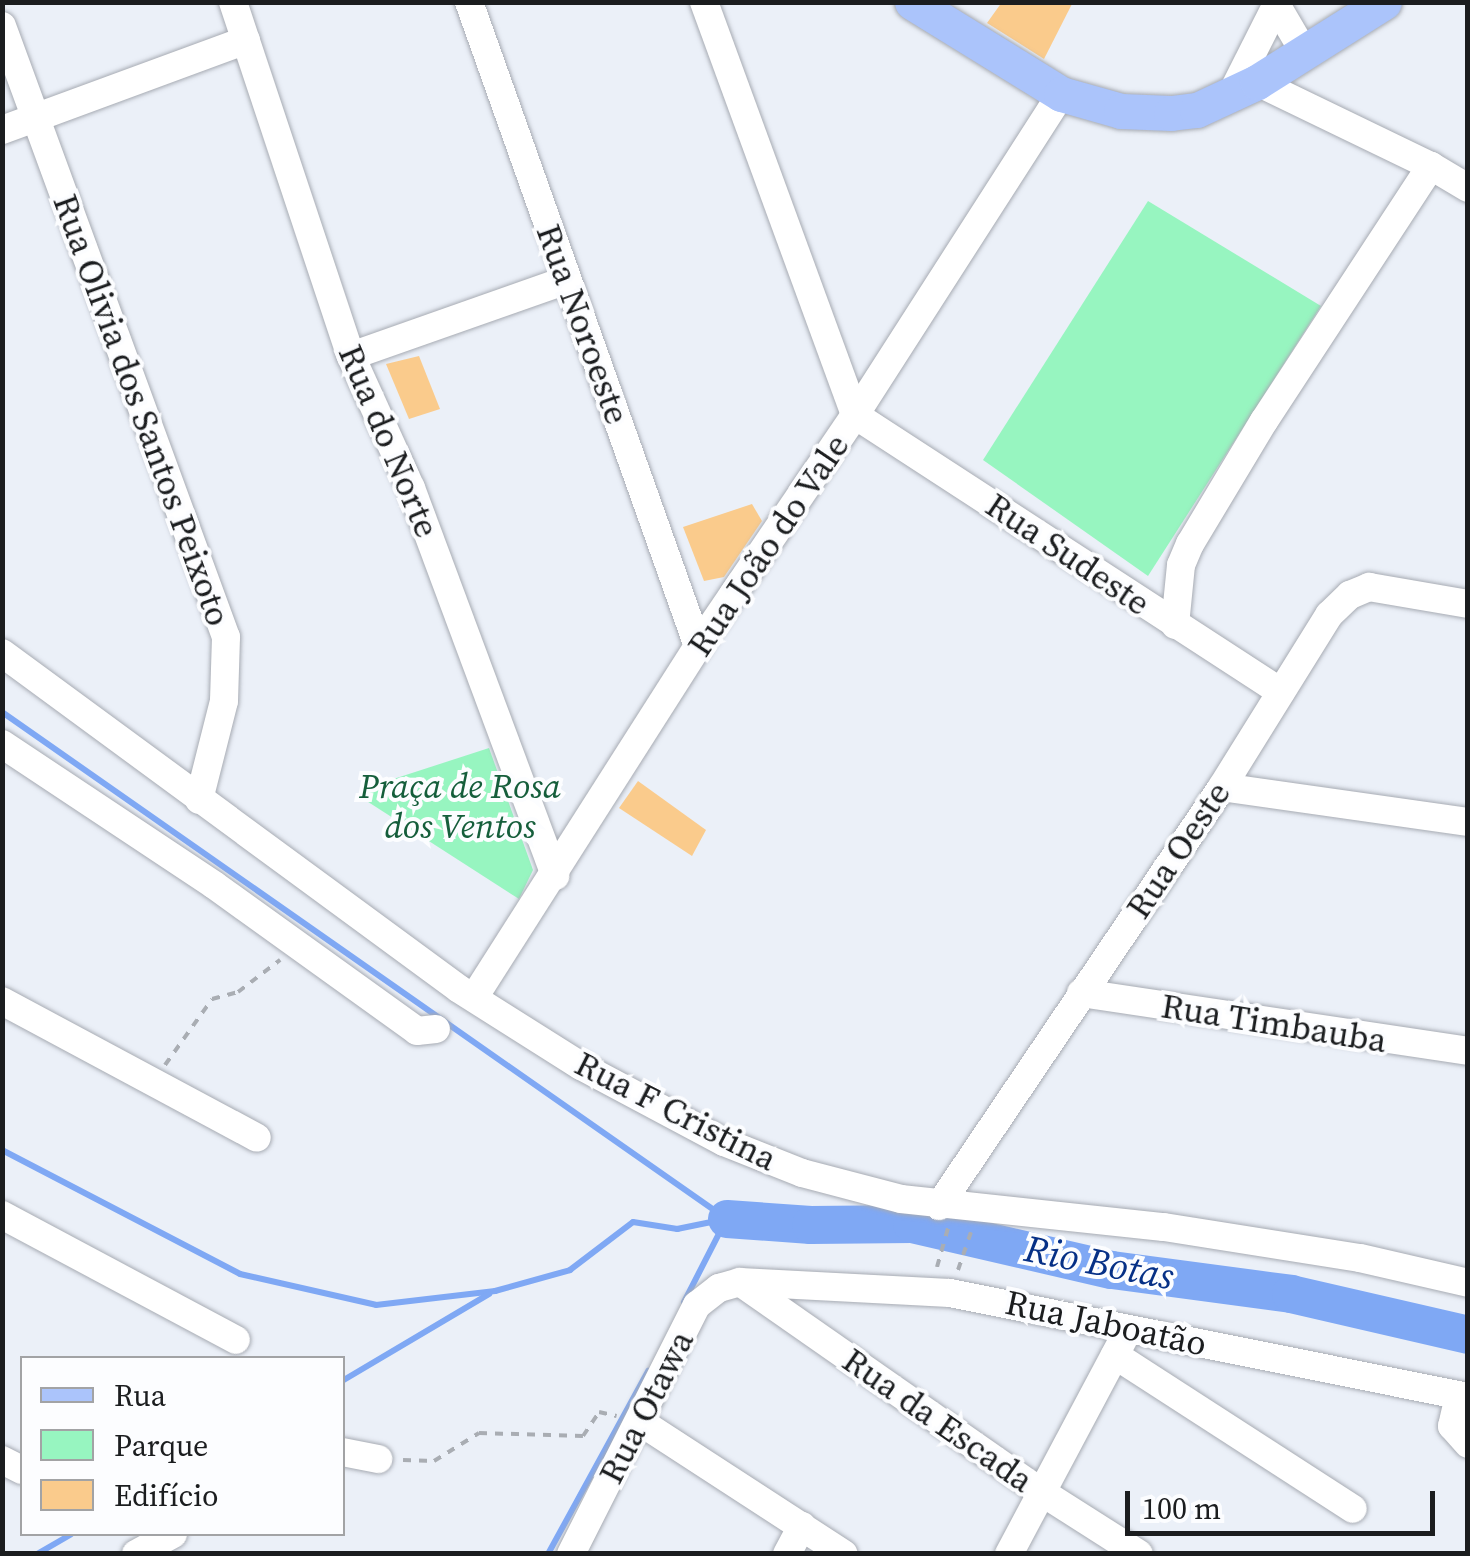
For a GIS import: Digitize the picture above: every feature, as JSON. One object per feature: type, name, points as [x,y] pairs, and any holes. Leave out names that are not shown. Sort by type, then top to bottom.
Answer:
[{"type":"main road","points":[[912,2],[1061,94],[1121,110],[1171,112],[1197,110],[1245,88],[1384,2]]},
{"type":"street","name":"Rua do Norte","points":[[232,2],[351,356],[412,488],[555,876]]},
{"type":"street","name":"Rua Noroeste","points":[[469,2],[698,646]]},
{"type":"street","points":[[704,2],[855,415]]},
{"type":"street","points":[[1278,4],[1304,52]]},
{"type":"street","points":[[1278,4],[1245,88],[1431,166],[1468,188]]},
{"type":"street","name":"Rua Olivia dos Santos Peixoto","points":[[2,26],[226,638],[224,701],[199,800]]},
{"type":"street","points":[[2,130],[246,40]]},
{"type":"street","name":"Rua João do Vale","points":[[475,996],[698,646],[855,415],[1061,94]]},
{"type":"street","points":[[1144,603],[1182,565],[1264,421],[1431,166]]},
{"type":"street","points":[[351,356],[567,280]]},
{"type":"street","name":"Rua Sudeste","points":[[855,415],[1281,692]]},
{"type":"street","points":[[1176,625],[1182,565]]},
{"type":"street","name":"Rua Oeste","points":[[956,1210],[1081,993],[1222,787],[1329,614],[1350,595],[1369,586],[1468,604]]},
{"type":"street","name":"Rua F Cristina","points":[[2,654],[459,989],[582,1066],[724,1142],[846,1186],[956,1210],[1281,1244],[1468,1283]]},
{"type":"street","points":[[2,744],[300,946],[417,1031],[436,1029]]},
{"type":"street","points":[[1222,787],[1468,822]]},
{"type":"street","name":"Rua Timbauba","points":[[1081,993],[1468,1051]]},
{"type":"street","points":[[2,1001],[257,1138]]},
{"type":"street","points":[[2,1216],[236,1340]]},
{"type":"street","name":"Rua Jaboatão","points":[[740,1282],[950,1292],[1463,1396]]},
{"type":"street","name":"Rua Otawa","points":[[571,1554],[697,1305],[719,1288],[740,1282]]},
{"type":"street","name":"Rua da Escada","points":[[740,1282],[1040,1491],[1139,1554]]},
{"type":"street","points":[[1009,1554],[1130,1328]]},
{"type":"street","points":[[1115,1355],[1353,1509]]},
{"type":"street","points":[[1463,1396],[1452,1426],[1468,1444]]},
{"type":"street","points":[[639,1422],[844,1554]]},
{"type":"street","points":[[345,1453],[378,1459]]},
{"type":"street","points":[[787,1554],[802,1526]]},
{"type":"street","points":[[136,1554],[169,1536]]},
{"type":"path","points":[[130,1067],[165,1065],[212,999],[238,992],[300,946]]},
{"type":"path","points":[[956,1210],[960,1266]]},
{"type":"path","points":[[936,1272],[956,1210]]},
{"type":"path","points":[[378,1459],[434,1461],[479,1433],[583,1436],[599,1412]]},
{"type":"green space","points":[[1148,201],[1321,306],[1148,576],[983,460]]},
{"type":"green space","name":"Praça de Rosa dos Ventos","points":[[489,748],[533,870],[519,899],[362,798],[375,785]]},
{"type":"building","points":[[1002,2],[1073,2],[1044,59],[987,23]]},
{"type":"building","points":[[419,356],[440,409],[409,419],[386,364]]},
{"type":"building","points":[[752,504],[762,521],[724,577],[704,581],[683,527]]},
{"type":"building","points":[[638,781],[706,830],[692,856],[619,808]]},
{"type":"waterway","points":[[2,712],[727,1219]]},
{"type":"waterway","points":[[2,1150],[240,1274],[376,1305],[495,1291],[570,1270],[633,1222],[677,1229],[726,1219]]},
{"type":"waterway","name":"Rio Botas","points":[[727,1219],[811,1225],[912,1224],[1112,1270],[1291,1294],[1468,1335]]},
{"type":"waterway","points":[[684,1302],[726,1220]]},
{"type":"waterway","points":[[345,1379],[489,1294]]},
{"type":"waterway","points":[[548,1554],[648,1371]]},
{"type":"waterway","points":[[37,1554],[68,1536]]}]
